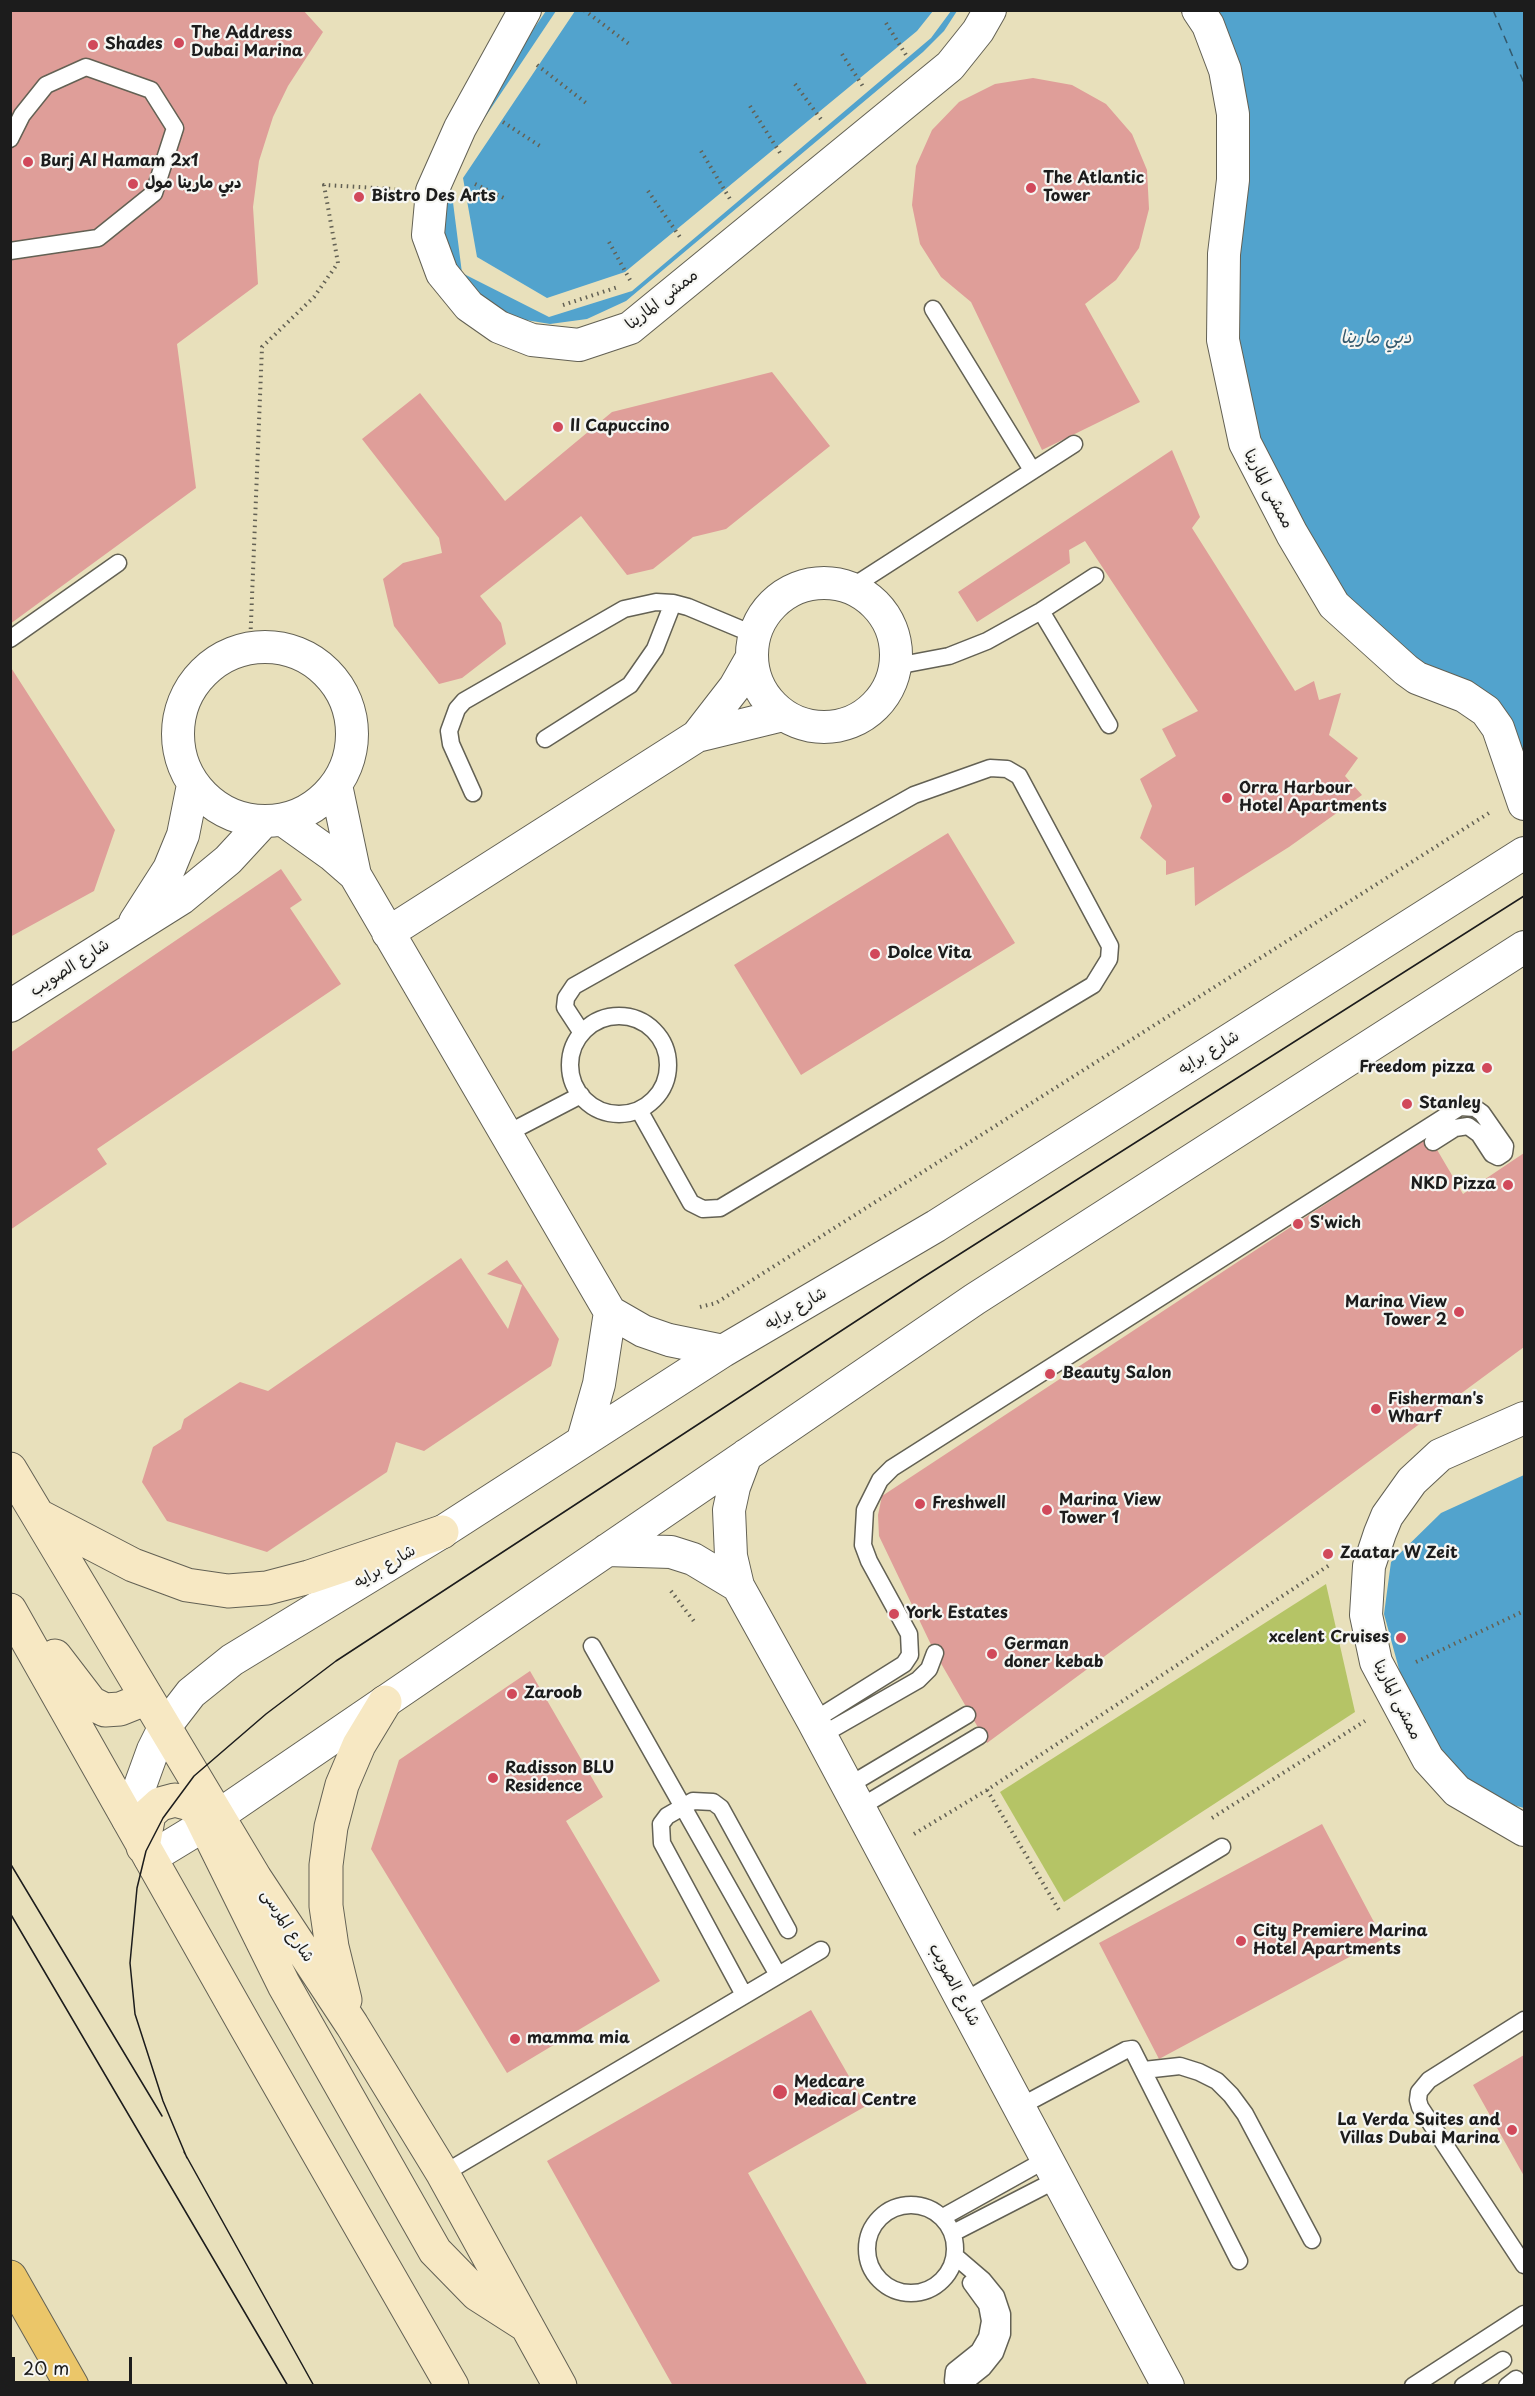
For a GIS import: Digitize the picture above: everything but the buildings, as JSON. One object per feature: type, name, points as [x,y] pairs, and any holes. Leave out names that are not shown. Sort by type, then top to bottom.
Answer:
[{"type":"highway","points":[[10,2277],[72,2385]]},
{"type":"main road","name":"شارع المرسى","points":[[10,1469],[164,1728],[212,1820],[255,1878],[352,2025],[443,2174],[560,2385]]},
{"type":"main road","points":[[39,1516],[133,1565],[187,1585],[228,1591],[267,1588],[442,1533]]},
{"type":"main road","points":[[10,1601],[91,1703],[105,1710],[120,1710],[135,1703],[144,1694]]},
{"type":"main road","points":[[10,1610],[452,2385]]},
{"type":"main road","points":[[352,2025],[332,1947],[326,1906],[326,1865],[331,1827],[342,1785],[359,1745],[385,1702]]},
{"type":"main road","points":[[140,1841],[149,1814],[160,1804],[175,1800],[190,1804],[212,1820],[284,1985],[435,2251],[477,2295],[528,2327]]},
{"type":"street","name":"ممشى المارينا","points":[[525,10],[460,128],[432,191],[428,235],[442,273],[469,306],[499,327],[532,340],[579,345],[630,328],[950,66],[978,31],[990,10]]},
{"type":"street","name":"ممشى المارينا","points":[[1198,10],[1208,25],[1225,70],[1233,114],[1233,180],[1224,254],[1223,340],[1245,443],[1292,534],[1334,605],[1417,678],[1464,696],[1486,711],[1498,728],[1522,799]]},
{"type":"street","points":[[697,736],[735,687],[753,647],[764,613],[782,596],[804,585],[827,582],[852,587],[872,600],[888,618],[896,641],[896,666],[889,689],[874,709],[853,722],[829,728],[805,725],[783,715],[767,700],[757,681],[753,647]]},
{"type":"street","points":[[250,647],[279,647],[307,657],[330,676],[345,700],[352,730],[349,759],[336,785],[321,801],[303,812],[273,820],[238,818],[213,805],[194,785],[181,758],[178,729],[184,700],[200,676],[222,657],[250,647]]},
{"type":"street","points":[[388,933],[697,736],[783,715]]},
{"type":"street","points":[[130,930],[151,901],[169,869],[183,835],[194,785]]},
{"type":"street","points":[[336,785],[355,875],[610,1312],[643,1331],[669,1340],[723,1351]]},
{"type":"street","points":[[273,820],[332,855],[355,875]]},
{"type":"street","name":"شارع الصويب","points":[[10,1006],[173,904],[206,880],[273,820]]},
{"type":"street","name":"شارع برايه","points":[[140,1841],[153,1750],[164,1728],[191,1693],[232,1660],[442,1533],[723,1351],[936,1226],[1524,853]]},
{"type":"street","points":[[212,1820],[975,1299],[1524,947]]},
{"type":"street","points":[[583,1440],[599,1384],[610,1312]]},
{"type":"street","name":"ممشى المارينا","points":[[1524,1418],[1440,1455],[1413,1481],[1387,1515],[1380,1533],[1369,1566],[1366,1615],[1376,1662],[1428,1759],[1457,1791],[1524,1830]]},
{"type":"street","name":"شارع الصويب","points":[[746,1455],[734,1487],[729,1510],[730,1556],[738,1586],[817,1728],[1168,2385]]},
{"type":"street","name":"شارع الصويب","points":[[607,1550],[648,1549],[671,1552],[693,1559],[738,1586]]},
{"type":"lane","points":[[10,139],[22,115],[46,85],[86,67],[151,90],[175,129],[154,193],[98,238],[11,250]]},
{"type":"lane","points":[[933,309],[1032,470]]},
{"type":"lane","points":[[852,587],[1074,444]]},
{"type":"lane","points":[[10,639],[118,563]]},
{"type":"lane","points":[[896,666],[948,656],[987,641],[1041,611],[1095,576]]},
{"type":"lane","points":[[473,793],[451,744],[449,731],[451,719],[464,701],[624,609],[648,603],[673,603],[688,607],[753,647]]},
{"type":"lane","points":[[545,740],[630,686],[655,649],[673,603]]},
{"type":"lane","points":[[1041,611],[1109,725]]},
{"type":"lane","points":[[582,1033],[565,1007],[573,986],[914,795],[990,768],[1007,770],[1020,776],[1110,946],[1109,959],[1093,985],[720,1209],[702,1209],[691,1203],[639,1110]]},
{"type":"lane","points":[[621,1015],[642,1021],[659,1035],[668,1055],[667,1077],[656,1097],[639,1110],[620,1114],[602,1111],[581,1095],[573,1081],[570,1064],[573,1048],[582,1033],[599,1020],[621,1015]]},
{"type":"lane","points":[[506,1134],[581,1095]]},
{"type":"lane","points":[[817,1728],[904,1664],[910,1655],[909,1634],[869,1561],[862,1527],[865,1510],[880,1480],[892,1468],[1460,1107],[1475,1108],[1482,1113],[1505,1146],[1504,1153],[1495,1157],[1479,1134],[1468,1126],[1455,1128],[1433,1142]]},
{"type":"lane","points":[[592,1646],[778,1975]]},
{"type":"lane","points":[[817,1728],[918,1680],[929,1669],[935,1653]]},
{"type":"lane","points":[[854,1797],[967,1715]]},
{"type":"lane","points":[[854,1797],[979,1736]]},
{"type":"lane","points":[[744,1995],[662,1843],[662,1824],[666,1816],[693,1801],[703,1800],[722,1808],[788,1930]]},
{"type":"lane","points":[[963,2002],[1221,1847]]},
{"type":"lane","points":[[443,2174],[821,1950]]},
{"type":"lane","points":[[1524,2020],[1429,2080],[1419,2092],[1418,2100],[1420,2108],[1524,2265]]},
{"type":"lane","points":[[1019,2107],[1129,2049],[1135,2051],[1239,2261]]},
{"type":"lane","points":[[1144,2070],[1180,2066],[1217,2081],[1231,2095],[1245,2114],[1312,2240]]},
{"type":"lane","points":[[943,2217],[1053,2169]]},
{"type":"lane","points":[[953,2233],[1053,2169]]},
{"type":"lane","points":[[909,2204],[928,2206],[943,2217],[953,2233],[953,2262],[940,2283],[923,2292],[905,2293],[887,2286],[874,2274],[867,2256],[868,2237],[877,2220],[891,2208],[909,2204]]},
{"type":"lane","points":[[950,2383],[963,2384],[983,2368],[995,2353],[1002,2334],[1002,2314],[996,2296],[983,2280],[953,2262]]},
{"type":"lane","points":[[1413,2385],[1524,2314]]},
{"type":"lane","points":[[1463,2385],[1503,2360]]},
{"type":"path","points":[[584,10],[629,44]]},
{"type":"path","points":[[886,23],[906,55]]},
{"type":"path","points":[[898,62],[913,49]]},
{"type":"path","points":[[842,54],[865,90]]},
{"type":"path","points":[[538,66],[586,103]]},
{"type":"path","points":[[857,96],[873,83]]},
{"type":"path","points":[[795,84],[823,122]]},
{"type":"path","points":[[750,106],[783,158]]},
{"type":"path","points":[[815,129],[832,116]]},
{"type":"path","points":[[501,122],[543,148]]},
{"type":"path","points":[[774,165],[791,150]]},
{"type":"path","points":[[700,151],[731,200]]},
{"type":"path","points":[[473,183],[504,198]]},
{"type":"path","points":[[250,647],[262,347],[314,297],[338,262],[324,185],[432,191]]},
{"type":"path","points":[[648,192],[683,241]]},
{"type":"path","points":[[723,207],[740,193]]},
{"type":"path","points":[[674,248],[691,234]]},
{"type":"path","points":[[609,242],[632,283]]},
{"type":"path","points":[[554,308],[632,283],[640,276]]},
{"type":"path","points":[[697,1308],[716,1304],[1522,799]]},
{"type":"path","points":[[883,1852],[987,1790],[1380,1533]]},
{"type":"path","points":[[660,1590],[670,1591],[696,1624]]},
{"type":"path","points":[[1415,1662],[1524,1611]]},
{"type":"path","points":[[987,1790],[1060,1913]]},
{"type":"green space","points":[[1326,1584],[1355,1712],[1064,1902],[1000,1792]]},
{"type":"water","points":[[546,11],[957,11],[944,31],[923,52],[626,301],[587,319],[550,324],[520,319],[497,310],[474,294],[447,263],[434,199],[459,136]]},
{"type":"water","name":"دبي مارينا","points":[[1210,11],[1524,11],[1524,752],[1510,720],[1472,684],[1413,658],[1339,602],[1247,442],[1226,347],[1239,225]]},
{"type":"water","points":[[1524,1475],[1524,1808],[1491,1799],[1452,1769],[1405,1691],[1384,1614],[1391,1562],[1441,1513]]},
{"type":"pier","points":[[556,11],[575,11],[463,178],[477,257],[547,298],[625,272],[917,31],[933,11],[951,11],[931,38],[632,291],[549,317],[462,273],[449,171]]},
{"type":"ferry route","points":[[1493,10],[1524,83]]},
{"type":"tram line","points":[[187,2158],[163,2101],[135,2014],[130,1963],[137,1888],[146,1851],[163,1818],[194,1776],[266,1714],[336,1661],[922,1278],[1524,896]]},
{"type":"tram line","points":[[10,1863],[162,2116]]},
{"type":"tram line","points":[[10,1913],[288,2386]]},
{"type":"tram line","points":[[184,2152],[314,2386]]},
{"type":"place","name":"The Address Dubai Marina","points":[[179,43]]},
{"type":"place","name":"Shades","points":[[93,45]]},
{"type":"place","name":"Burj Al Hamam 2x1","points":[[28,162]]},
{"type":"place","name":"دبي مارينا مول","points":[[133,184]]},
{"type":"place","name":"The Atlantic Tower","points":[[1031,188]]},
{"type":"place","name":"Bistro Des Arts","points":[[359,197]]},
{"type":"place","name":"Il Capuccino","points":[[558,427]]},
{"type":"place","name":"Orra Harbour Hotel Apartments","points":[[1227,798]]},
{"type":"place","name":"Dolce Vita","points":[[875,954]]},
{"type":"place","name":"Freedom pizza","points":[[1487,1068]]},
{"type":"place","name":"Stanley","points":[[1407,1104]]},
{"type":"place","name":"NKD Pizza","points":[[1508,1185]]},
{"type":"place","name":"S'wich","points":[[1298,1224]]},
{"type":"place","name":"Marina View Tower 2","points":[[1459,1312]]},
{"type":"place","name":"Beauty Salon","points":[[1050,1374]]},
{"type":"place","name":"Fisherman's Wharf","points":[[1376,1409]]},
{"type":"place","name":"Freshwell","points":[[920,1504]]},
{"type":"place","name":"Marina View Tower 1","points":[[1047,1510]]},
{"type":"place","name":"Zaatar W Zeit","points":[[1328,1554]]},
{"type":"place","name":"York Estates","points":[[894,1614]]},
{"type":"place","name":"xcelent Cruises","points":[[1401,1638]]},
{"type":"place","name":"German doner kebab","points":[[992,1654]]},
{"type":"place","name":"Zaroob","points":[[512,1694]]},
{"type":"place","name":"Radisson BLU Residence","points":[[493,1778]]},
{"type":"place","name":"City Premiere Marina Hotel Apartments","points":[[1241,1941]]},
{"type":"place","name":"mamma mia","points":[[515,2039]]},
{"type":"place","name":"Medcare Medical Centre","points":[[780,2092]]},
{"type":"place","name":"La Verda Suites and Villas Dubai Marina","points":[[1512,2130]]}]
